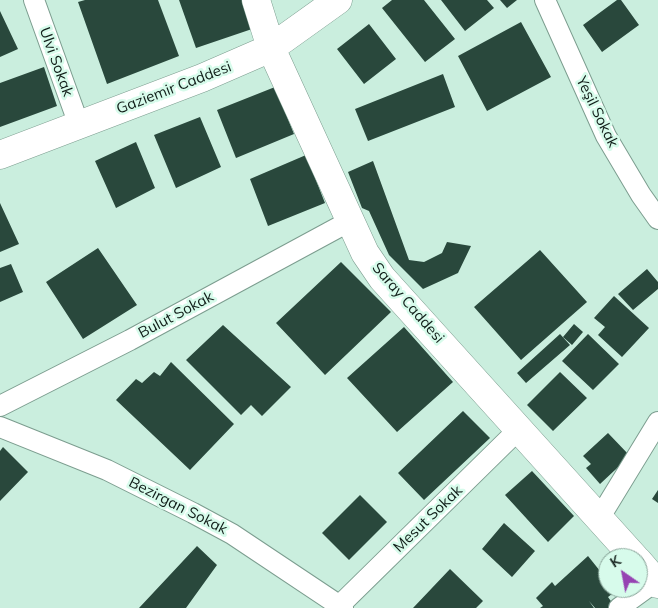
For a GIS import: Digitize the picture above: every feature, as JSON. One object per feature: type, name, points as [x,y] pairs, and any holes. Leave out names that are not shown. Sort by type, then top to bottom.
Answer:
[{"type":"main road","name":"Saray Caddesi","points":[[256,0],[271,48],[365,253],[382,278],[627,548]]},
{"type":"main road","name":"Gaziemir Caddesi","points":[[0,155],[202,78],[271,48],[338,0]]},
{"type":"main road","points":[[648,573],[657,583]]},
{"type":"street","name":"Ulvi Sokak","points":[[34,0],[79,125]]},
{"type":"street","name":"Yeşil Sokak","points":[[551,2],[606,136],[640,195],[658,219]]},
{"type":"street","name":"Bulut Sokak","points":[[0,406],[104,354],[350,221]]},
{"type":"street","points":[[600,517],[658,422]]},
{"type":"street","name":"Bezirgan Sokak","points":[[0,427],[99,467],[185,508],[232,534],[340,607]]},
{"type":"street","name":"Mesut Sokak","points":[[340,607],[519,430]]},
{"type":"street","points":[[619,608],[657,583]]},
{"type":"building","points":[[85,0],[158,0],[179,56],[107,84],[78,2]]},
{"type":"building","points":[[179,0],[242,0],[252,29],[196,48]]},
{"type":"building","points":[[392,0],[424,0],[455,39],[425,62],[382,8]]},
{"type":"building","points":[[441,0],[487,0],[494,8],[465,31]]},
{"type":"building","points":[[500,0],[517,0],[507,8]]},
{"type":"building","points":[[617,0],[621,0],[639,25],[602,52],[583,25]]},
{"type":"building","points":[[0,11],[18,49],[0,57]]},
{"type":"building","points":[[521,22],[551,77],[487,111],[458,56]]},
{"type":"building","points":[[369,24],[396,59],[364,84],[337,49]]},
{"type":"building","points":[[44,67],[57,106],[0,127],[0,83]]},
{"type":"building","points":[[443,74],[455,107],[368,141],[355,109]]},
{"type":"building","points":[[275,87],[294,134],[236,158],[217,110]]},
{"type":"building","points":[[200,117],[221,167],[176,188],[154,135]]},
{"type":"building","points":[[136,142],[155,188],[116,208],[95,161]]},
{"type":"building","points":[[306,155],[325,203],[268,226],[250,179]]},
{"type":"building","points":[[373,161],[409,260],[424,262],[442,253],[447,242],[471,246],[458,273],[423,289],[389,255],[369,211],[362,208],[348,172]]},
{"type":"building","points":[[0,203],[19,244],[0,252]]},
{"type":"building","points":[[98,248],[137,305],[83,339],[46,282]]},
{"type":"building","points":[[540,250],[587,302],[521,360],[474,307]]},
{"type":"building","points":[[341,262],[391,312],[325,375],[276,323]]},
{"type":"building","points":[[11,264],[23,292],[0,302],[0,268]]},
{"type":"building","points":[[647,269],[658,282],[658,289],[633,310],[618,294]]},
{"type":"building","points":[[614,296],[649,328],[622,357],[598,335],[605,327],[594,318]]},
{"type":"building","points":[[574,324],[583,332],[572,345],[563,337]]},
{"type":"building","points":[[223,325],[291,387],[262,416],[251,405],[241,415],[186,360]]},
{"type":"building","points":[[404,327],[453,382],[397,432],[347,378]]},
{"type":"building","points":[[560,334],[570,345],[526,383],[517,373]]},
{"type":"building","points":[[588,334],[619,364],[593,390],[562,361]]},
{"type":"building","points":[[171,362],[234,424],[190,470],[116,400],[136,379],[142,383],[154,372],[160,376]]},
{"type":"building","points":[[560,372],[587,398],[553,431],[527,405]]},
{"type":"building","points":[[463,411],[490,438],[424,500],[398,473]]},
{"type":"building","points":[[608,433],[630,456],[600,484],[586,468],[591,464],[583,456]]},
{"type":"building","points":[[3,447],[28,472],[0,501],[0,451]]},
{"type":"building","points":[[532,471],[574,516],[548,542],[505,495]]},
{"type":"building","points":[[658,490],[658,503],[652,499]]},
{"type":"building","points":[[360,495],[387,522],[349,560],[322,533]]},
{"type":"building","points":[[504,523],[535,551],[512,577],[482,549]]},
{"type":"building","points":[[197,546],[217,565],[186,608],[139,608]]},
{"type":"building","points":[[588,556],[598,568],[598,598],[609,598],[613,604],[608,608],[595,608],[589,601],[594,608],[540,608],[543,606],[536,598],[552,582],[555,586]]},
{"type":"building","points":[[450,569],[483,601],[476,608],[413,608]]}]
